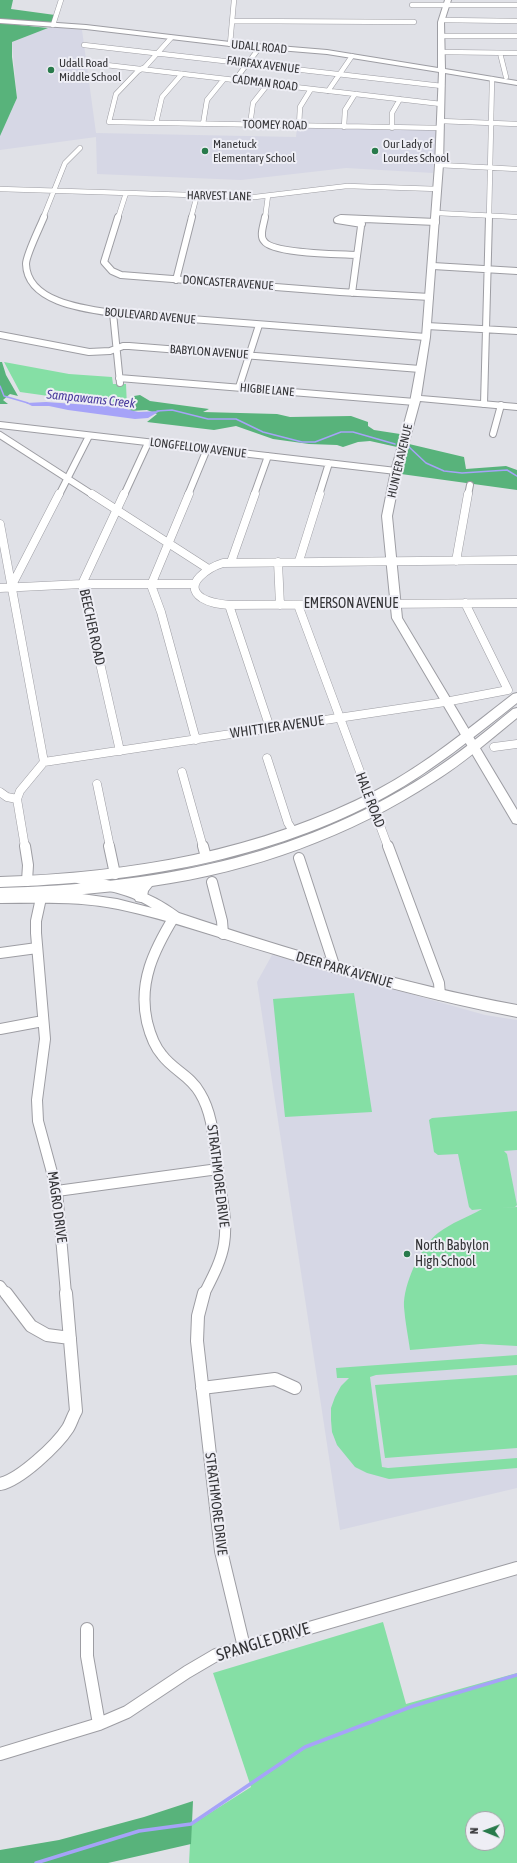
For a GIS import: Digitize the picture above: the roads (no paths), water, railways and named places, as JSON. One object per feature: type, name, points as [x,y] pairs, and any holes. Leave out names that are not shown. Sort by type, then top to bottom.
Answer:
[{"type":"main road","points":[[469,742],[513,693]]},
{"type":"main road","points":[[0,882],[72,878],[148,882],[224,867],[272,853],[316,837],[372,805],[426,766],[469,742],[517,712]]},
{"type":"main road","points":[[0,893],[66,891],[115,881],[206,857],[372,805]]},
{"type":"main road","points":[[141,897],[142,890],[148,882]]},
{"type":"street","points":[[53,25],[61,0]]},
{"type":"street","points":[[230,44],[234,0]]},
{"type":"street","points":[[412,5],[448,3],[517,6]]},
{"type":"street","name":"HUNTER AVENUE","points":[[448,3],[442,20],[440,165],[433,266],[426,337],[415,400],[396,471],[387,516],[397,618],[445,702],[517,820]]},
{"type":"street","points":[[442,20],[517,21]]},
{"type":"street","name":"UDALL ROAD","points":[[0,21],[53,25],[352,56],[517,83]]},
{"type":"street","points":[[232,21],[414,22]]},
{"type":"street","points":[[441,36],[517,36]]},
{"type":"street","points":[[142,69],[171,38]]},
{"type":"street","name":"FAIRFAX AVENUE","points":[[84,45],[442,86]]},
{"type":"street","points":[[235,80],[260,47]]},
{"type":"street","points":[[441,52],[517,53]]},
{"type":"street","points":[[500,53],[506,77]]},
{"type":"street","points":[[328,91],[352,56]]},
{"type":"street","name":"CADMAN ROAD","points":[[89,63],[441,104]]},
{"type":"street","name":"TOOMEY ROAD","points":[[142,69],[138,71],[116,94],[109,122],[392,128],[491,123],[517,124]]},
{"type":"street","points":[[156,123],[162,97],[182,74]]},
{"type":"street","points":[[203,124],[207,100],[224,79]]},
{"type":"street","points":[[484,404],[492,79]]},
{"type":"street","points":[[250,125],[253,103],[268,84]]},
{"type":"street","points":[[299,126],[300,107],[311,89]]},
{"type":"street","points":[[344,127],[345,110],[354,94]]},
{"type":"street","points":[[392,128],[392,113],[400,99]]},
{"type":"street","name":"BOULEVARD AVENUE","points":[[80,148],[67,159],[26,262],[25,269],[28,276],[41,292],[55,300],[75,307],[113,313],[426,337]]},
{"type":"street","points":[[440,165],[517,169]]},
{"type":"street","name":"HARVEST LANE","points":[[0,189],[268,196],[353,186],[438,189]]},
{"type":"street","name":"DONCASTER AVENUE","points":[[126,193],[104,262],[107,266],[121,275],[352,293],[430,297]]},
{"type":"street","points":[[176,280],[197,195]]},
{"type":"street","points":[[268,196],[262,240],[266,244],[282,249],[357,256]]},
{"type":"street","points":[[352,293],[362,221],[489,216],[517,217]]},
{"type":"street","points":[[433,266],[517,271]]},
{"type":"street","points":[[113,313],[117,348]]},
{"type":"street","points":[[239,388],[259,324]]},
{"type":"street","points":[[427,326],[517,331]]},
{"type":"street","name":"BABYLON AVENUE","points":[[0,335],[89,352],[110,351],[129,346],[420,369]]},
{"type":"street","name":"HIGBIE LANE","points":[[117,348],[120,380],[517,407]]},
{"type":"street","points":[[493,434],[501,406]]},
{"type":"street","name":"LONGFELLOW AVENUE","points":[[0,425],[396,471]]},
{"type":"street","points":[[0,435],[207,568]]},
{"type":"street","points":[[11,587],[89,436]]},
{"type":"street","name":"BEECHER ROAD","points":[[120,751],[82,584],[148,442]]},
{"type":"street","points":[[196,740],[151,585],[207,449]]},
{"type":"street","points":[[231,562],[268,456]]},
{"type":"street","points":[[299,562],[329,463]]},
{"type":"street","points":[[456,561],[470,485]]},
{"type":"street","points":[[0,524],[44,762],[20,791],[17,799],[28,865],[27,881]]},
{"type":"street","points":[[0,588],[82,584],[195,584],[198,575],[207,568],[216,564],[231,562],[517,560]]},
{"type":"street","points":[[278,562],[280,605]]},
{"type":"street","name":"EMERSON AVENUE","points":[[195,584],[198,593],[210,602],[229,605],[517,603]]},
{"type":"street","points":[[465,603],[513,693]]},
{"type":"street","points":[[229,605],[270,728]]},
{"type":"street","name":"HALE ROAD","points":[[298,605],[439,983],[440,995]]},
{"type":"street","name":"WHITTIER AVENUE","points":[[44,762],[513,693]]},
{"type":"street","points":[[494,747],[517,744]]},
{"type":"street","points":[[267,758],[288,823],[293,831]]},
{"type":"street","points":[[182,772],[206,857]]},
{"type":"street","points":[[96,784],[115,881]]},
{"type":"street","points":[[0,792],[7,797],[17,799]]},
{"type":"street","points":[[299,858],[335,968]]},
{"type":"street","name":"DEER PARK AVENUE","points":[[115,881],[141,897],[161,906],[174,917]]},
{"type":"street","points":[[212,882],[222,920],[223,934]]},
{"type":"street","name":"DEER PARK AVENUE","points":[[0,898],[41,898],[100,901],[174,917],[223,934],[335,968],[474,1004],[517,1011]]},
{"type":"street","name":"MAGRO DRIVE","points":[[0,1484],[9,1482],[24,1472],[55,1443],[68,1428],[76,1411],[57,1191],[53,1171],[41,1138],[38,1121],[37,1101],[44,1059],[43,1021],[36,927],[41,898]]},
{"type":"street","name":"STRATHMORE DRIVE","points":[[174,917],[153,955],[148,969],[143,997],[145,1014],[155,1047],[169,1063],[191,1080],[204,1099],[210,1116],[226,1227],[220,1262],[202,1298],[198,1316],[197,1341],[221,1551],[244,1647]]},
{"type":"street","points":[[0,953],[37,948]]},
{"type":"street","points":[[0,1029],[43,1021]]},
{"type":"street","points":[[57,1191],[218,1169]]},
{"type":"street","points":[[0,1286],[30,1326],[47,1335],[70,1338]]},
{"type":"street","points":[[202,1388],[275,1379],[295,1388]]},
{"type":"street","name":"SPANGLE DRIVE","points":[[0,1754],[99,1724],[127,1712],[187,1672],[216,1655],[517,1568]]},
{"type":"street","points":[[88,1629],[87,1656],[99,1724]]},
{"type":"waterway","name":"Sampawams Creek","points":[[0,386],[4,396],[28,403]]},
{"type":"waterway","name":"Sampawams Creek","points":[[157,411],[172,410],[208,419],[236,419],[263,432],[302,442],[315,442],[341,432],[353,432],[395,444]]},
{"type":"waterway","name":"Sampawams Creek","points":[[408,446],[426,463],[444,471],[462,473],[507,470],[517,476]]},
{"type":"waterway","points":[[36,1863],[139,1831],[191,1824],[305,1747],[413,1706],[517,1675]]},
{"type":"place","name":"Udall Road Middle School","points":[[51,70]]},
{"type":"place","name":"Manetuck Elementary School","points":[[205,151]]},
{"type":"place","name":"Our Lady of Lourdes School","points":[[375,151]]},
{"type":"place","name":"North Babylon High School","points":[[407,1254]]}]
